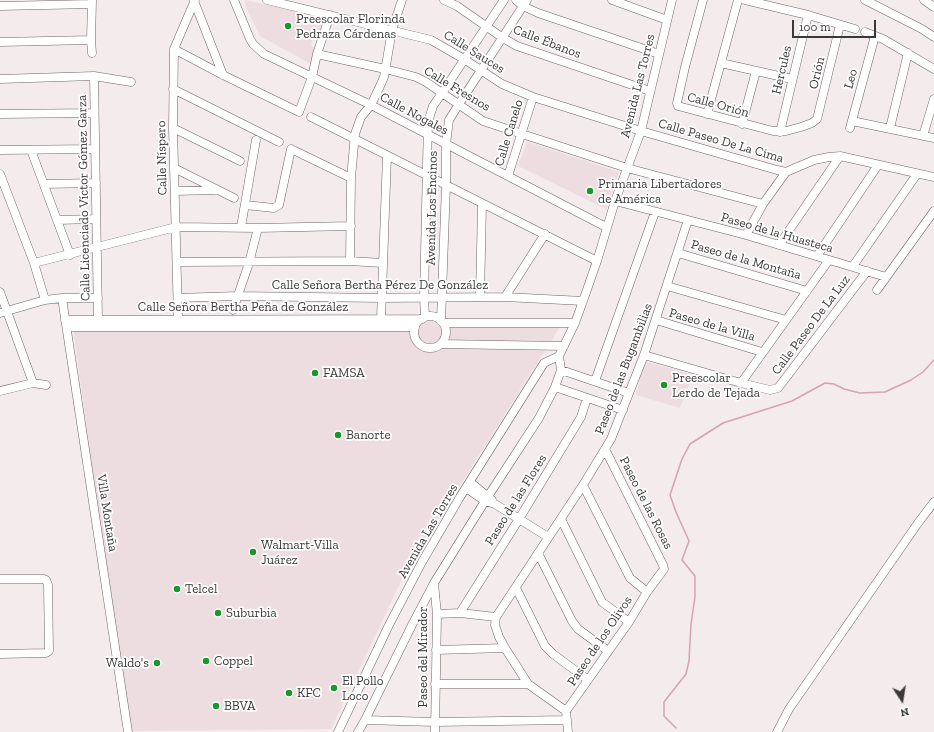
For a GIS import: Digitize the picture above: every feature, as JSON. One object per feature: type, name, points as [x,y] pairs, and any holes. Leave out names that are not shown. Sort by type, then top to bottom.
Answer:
[{"type":"street","name":"Calle Nogales","points":[[234,0],[250,39],[264,54],[371,105],[606,227]]},
{"type":"street","name":"Calle Sauces","points":[[267,0],[431,40],[510,88],[533,97],[641,131]]},
{"type":"street","points":[[350,261],[354,139],[361,117],[371,105],[381,84],[392,30],[402,0]]},
{"type":"street","name":"Calle Ébanos","points":[[444,0],[456,6],[503,38],[530,50],[650,92]]},
{"type":"street","name":"Avenida Los Encinos","points":[[424,318],[427,135],[431,113],[442,93],[504,0]]},
{"type":"street","points":[[516,0],[525,3],[538,13],[659,54]]},
{"type":"street","points":[[612,0],[667,20]]},
{"type":"street","name":"Avenida Las Torres","points":[[338,732],[389,625],[422,562],[544,363],[559,356],[575,323],[597,261],[606,227],[641,131],[672,0]]},
{"type":"street","name":"Calle Orión","points":[[703,0],[677,103],[679,107],[742,124],[780,132],[801,128],[812,123]]},
{"type":"street","points":[[707,114],[738,0]]},
{"type":"street","points":[[745,0],[773,3],[855,29]]},
{"type":"street","points":[[865,0],[922,29],[934,37]]},
{"type":"street","points":[[924,0],[934,7]]},
{"type":"street","points":[[195,1],[223,75]]},
{"type":"street","name":"Calle Níspero","points":[[178,319],[173,128],[174,48],[195,1]]},
{"type":"street","points":[[0,6],[92,2],[92,52]]},
{"type":"street","name":"Avenida Los Encinos","points":[[442,322],[446,144],[449,120],[525,3]]},
{"type":"street","points":[[174,48],[223,75],[299,112],[312,77],[317,54],[330,15]]},
{"type":"street","name":"Hercules","points":[[780,132],[808,15]]},
{"type":"street","name":"Orión","points":[[812,123],[819,116],[840,25]]},
{"type":"street","points":[[865,32],[883,39],[934,69]]},
{"type":"street","name":"Leo","points":[[875,36],[851,124],[890,128]]},
{"type":"street","points":[[0,42],[91,40]]},
{"type":"street","points":[[908,53],[890,128],[934,138]]},
{"type":"street","name":"Calle Fresnos","points":[[317,54],[416,77],[483,120],[522,134],[627,168],[763,204]]},
{"type":"street","points":[[721,63],[792,79]]},
{"type":"street","points":[[742,124],[756,71]]},
{"type":"street","points":[[0,79],[94,76],[131,82]]},
{"type":"street","name":"Calle Licenciado Víctor Gómez Garza","points":[[94,76],[98,320]]},
{"type":"street","points":[[173,89],[279,142]]},
{"type":"street","name":"Calle Canelo","points":[[508,176],[533,97]]},
{"type":"street","points":[[923,136],[934,99]]},
{"type":"street","points":[[0,114],[94,113]]},
{"type":"street","points":[[311,117],[597,261]]},
{"type":"street","points":[[173,128],[240,161]]},
{"type":"street","name":"Calle Paseo De La Cima","points":[[641,131],[786,172],[814,160],[840,156],[934,177]]},
{"type":"street","points":[[241,227],[256,140]]},
{"type":"street","points":[[0,150],[95,149]]},
{"type":"street","points":[[245,205],[274,208],[279,205],[291,149],[352,178]]},
{"type":"street","points":[[31,150],[70,255]]},
{"type":"street","points":[[381,319],[382,263],[388,156]]},
{"type":"street","points":[[779,245],[840,156]]},
{"type":"street","points":[[817,256],[878,165]]},
{"type":"street","points":[[174,168],[234,198]]},
{"type":"street","points":[[746,235],[763,204],[786,172]]},
{"type":"street","points":[[0,174],[34,263],[45,300]]},
{"type":"street","points":[[852,266],[917,174]]},
{"type":"street","points":[[44,184],[96,183]]},
{"type":"street","points":[[175,191],[216,190]]},
{"type":"street","name":"Paseo de la Huasteca","points":[[615,201],[746,235],[886,277]]},
{"type":"street","points":[[480,297],[482,204]]},
{"type":"street","points":[[877,290],[934,211]]},
{"type":"street","points":[[595,382],[655,212]]},
{"type":"street","points":[[57,220],[96,219]]},
{"type":"street","name":"Paseo de las Bugambilias","points":[[496,617],[583,485],[605,450],[616,428],[644,355],[688,220]]},
{"type":"street","points":[[34,263],[176,227],[258,228],[351,226]]},
{"type":"street","points":[[233,310],[249,263],[258,228]]},
{"type":"street","points":[[505,297],[545,234]]},
{"type":"street","name":"Paseo de la Montaña","points":[[678,253],[807,291]]},
{"type":"street","points":[[644,355],[741,383],[829,260]]},
{"type":"street","points":[[177,262],[249,263],[350,261],[382,263]]},
{"type":"street","name":"Calle Paseo De La Luz","points":[[741,383],[773,390],[780,386],[867,272]]},
{"type":"street","points":[[667,286],[786,320]]},
{"type":"street","points":[[0,292],[3,312],[33,383]]},
{"type":"street","name":"Calle Señora Bertha Pérez De González","points":[[178,298],[237,296],[381,298],[505,297],[583,301]]},
{"type":"street","points":[[3,312],[45,300],[62,298],[98,298]]},
{"type":"street","name":"Villa Montaña","points":[[62,298],[128,732]]},
{"type":"street","points":[[442,322],[446,334],[445,339],[441,344],[435,347],[429,348],[423,346],[416,338],[415,328],[424,318],[434,317],[442,322],[575,323]]},
{"type":"street","name":"Calle Señora Bertha Peña de González","points":[[66,324],[98,320],[126,323],[178,319],[424,318]]},
{"type":"street","name":"Paseo de la Villa","points":[[656,320],[762,352]]},
{"type":"street","name":"Calle Señora Bertha Peña de González","points":[[66,324],[126,323],[415,328]]},
{"type":"street","points":[[441,344],[564,346]]},
{"type":"street","points":[[358,732],[434,583],[539,418],[556,387],[561,370],[559,356]]},
{"type":"street","points":[[561,370],[629,393]]},
{"type":"street","points":[[0,392],[33,383],[46,385]]},
{"type":"street","points":[[556,387],[623,410]]},
{"type":"street","name":"Paseo de las Flores","points":[[460,613],[581,417],[587,398]]},
{"type":"street","name":"Paseo de las Rosas","points":[[605,450],[664,567]]},
{"type":"street","points":[[468,485],[495,504],[548,537]]},
{"type":"street","points":[[583,485],[630,578],[647,592]]},
{"type":"street","points":[[777,732],[789,709],[934,502]]},
{"type":"street","points":[[560,519],[602,602],[629,622]]},
{"type":"street","points":[[538,553],[572,621],[578,629],[608,651]]},
{"type":"street","name":"Paseo de los Olivos","points":[[566,711],[629,622],[647,592],[664,571],[664,567]]},
{"type":"street","points":[[0,579],[44,579],[48,585],[49,651],[47,653],[0,654]]},
{"type":"street","name":"Paseo del Mirador","points":[[434,583],[437,611],[435,732]]},
{"type":"street","points":[[516,588],[545,646],[558,658],[588,680]]},
{"type":"street","points":[[420,611],[430,608],[437,611],[496,617],[495,625],[505,648],[528,684],[566,711],[568,732]]},
{"type":"street","points":[[436,650],[505,648]]},
{"type":"street","points":[[435,684],[528,684]]},
{"type":"street","points":[[365,720],[435,722],[567,720]]},
{"type":"shaded area","name":"Preescolar Florinda Pedraza Cárdenas","points":[[245,0],[323,17],[319,35],[313,36],[311,45],[315,49],[311,64],[260,36],[245,5]]},
{"type":"shaded area","name":"Primaria Libertadores de América","points":[[527,142],[619,172],[606,209],[518,166]]},
{"type":"shaded area","points":[[565,319],[450,501],[412,558],[331,729],[128,731],[73,327]]},
{"type":"shaded area","name":"Preescolar Lerdo de Tejada","points":[[644,361],[693,375],[680,408],[636,395]]},
{"type":"waterway","points":[[676,728],[664,716],[664,702],[686,674],[689,661],[691,624],[695,597],[695,576],[682,560],[689,541],[670,495],[682,459],[690,444],[723,423],[792,401],[825,383],[834,384],[844,389],[860,393],[885,392],[911,380],[923,372],[934,360]]},
{"type":"place","name":"Preescolar Florinda Pedraza Cárdenas","points":[[288,26]]},
{"type":"place","name":"Primaria Libertadores de América","points":[[590,191]]},
{"type":"place","name":"FAMSA","points":[[315,373]]},
{"type":"place","name":"Preescolar Lerdo de Tejada","points":[[664,385]]},
{"type":"place","name":"Banorte","points":[[338,435]]},
{"type":"place","name":"Walmart-Villa Juárez","points":[[253,552]]},
{"type":"place","name":"Telcel","points":[[177,589]]},
{"type":"place","name":"Suburbia","points":[[218,613]]},
{"type":"place","name":"Coppel","points":[[206,661]]},
{"type":"place","name":"Waldo's","points":[[157,663]]},
{"type":"place","name":"El Pollo Loco","points":[[334,688]]},
{"type":"place","name":"KFC","points":[[289,693]]},
{"type":"place","name":"BBVA","points":[[216,706]]}]
